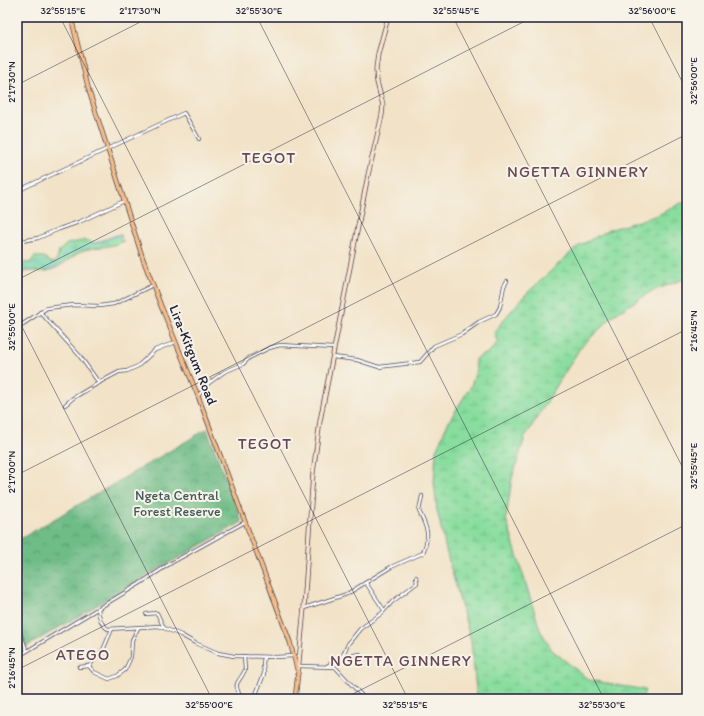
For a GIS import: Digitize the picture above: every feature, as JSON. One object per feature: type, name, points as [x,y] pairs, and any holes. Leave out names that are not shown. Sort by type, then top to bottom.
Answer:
[{"type":"main road","name":"Lira-Kitgum Road","points":[[71,17],[89,91],[106,148],[153,285],[198,396],[294,656],[298,673],[295,699]]},
{"type":"main road","points":[[298,673],[313,473],[320,421],[368,175],[384,104],[377,82],[376,69],[378,54],[388,17]]},
{"type":"street","points":[[17,191],[106,148],[184,113],[199,139]]},
{"type":"street","points":[[17,242],[38,238],[59,228],[79,222],[124,201]]},
{"type":"street","points":[[332,357],[357,360],[379,368],[420,362],[434,346],[462,334],[479,322],[496,314],[500,307],[504,286],[507,281]]},
{"type":"street","points":[[17,328],[40,312],[50,308],[74,305],[99,306],[114,304],[153,285]]},
{"type":"street","points":[[40,312],[79,355],[99,383]]},
{"type":"street","points":[[65,405],[73,398],[99,383],[120,372],[134,368],[141,364],[155,350],[176,342]]},
{"type":"street","points":[[198,396],[209,384],[224,372],[243,364],[249,358],[269,348],[280,345],[334,348]]},
{"type":"street","points":[[304,608],[347,594],[391,567],[423,553],[424,545],[428,540],[428,533],[426,524],[419,511],[422,496]]},
{"type":"street","points":[[17,657],[171,563],[245,522]]},
{"type":"street","points":[[342,657],[351,639],[360,629],[417,583],[416,577]]},
{"type":"street","points":[[366,583],[384,610]]},
{"type":"street","points":[[98,608],[100,620],[108,629],[159,626],[218,653],[234,656],[294,656]]},
{"type":"street","points":[[146,614],[157,613],[164,628]]},
{"type":"street","points":[[17,626],[27,651]]},
{"type":"street","points":[[89,666],[94,672],[109,679],[122,673],[131,658],[132,640],[138,628]]},
{"type":"street","points":[[79,667],[89,666],[103,650],[112,629]]},
{"type":"street","points":[[325,667],[342,657],[360,654]]},
{"type":"street","points":[[241,699],[236,685],[237,681],[245,670],[244,656]]},
{"type":"street","points":[[254,699],[264,674],[264,657]]},
{"type":"street","points":[[299,666],[333,666],[365,699]]},
{"type":"green space","points":[[681,203],[687,203],[687,278],[652,291],[615,314],[580,348],[525,437],[512,478],[506,519],[540,630],[552,650],[589,680],[645,690],[642,699],[477,699],[471,641],[446,550],[437,510],[434,483],[436,450],[449,421],[471,386],[476,371],[475,359],[489,352],[498,342],[494,334],[501,323],[524,296],[577,247],[609,230],[658,215]]},
{"type":"green space","points":[[120,234],[122,237],[120,240],[124,241],[109,246],[85,250],[50,270],[28,271],[17,275],[17,262],[22,261],[26,263],[31,262],[34,257],[44,257],[52,263],[57,260],[59,251],[67,244],[86,240],[95,243]]},
{"type":"green space","name":"Ngeta Central Forest Reserve","points":[[207,429],[242,522],[26,647],[17,623],[17,541]]},
{"type":"waterway","points":[[17,273],[38,267],[53,268],[58,265],[65,256],[72,252],[120,235]]},
{"type":"waterway","points":[[63,258],[62,255],[73,247],[72,242]]},
{"type":"waterway","points":[[17,268],[46,261],[50,267]]},
{"type":"district","name":"TEGOT","points":[[269,157]]},
{"type":"district","name":"NGETTA GINNERY","points":[[578,171]]},
{"type":"district","name":"TEGOT","points":[[265,443]]},
{"type":"district","name":"ATEGO","points":[[83,654]]},
{"type":"district","name":"NGETTA GINNERY","points":[[401,660]]}]
